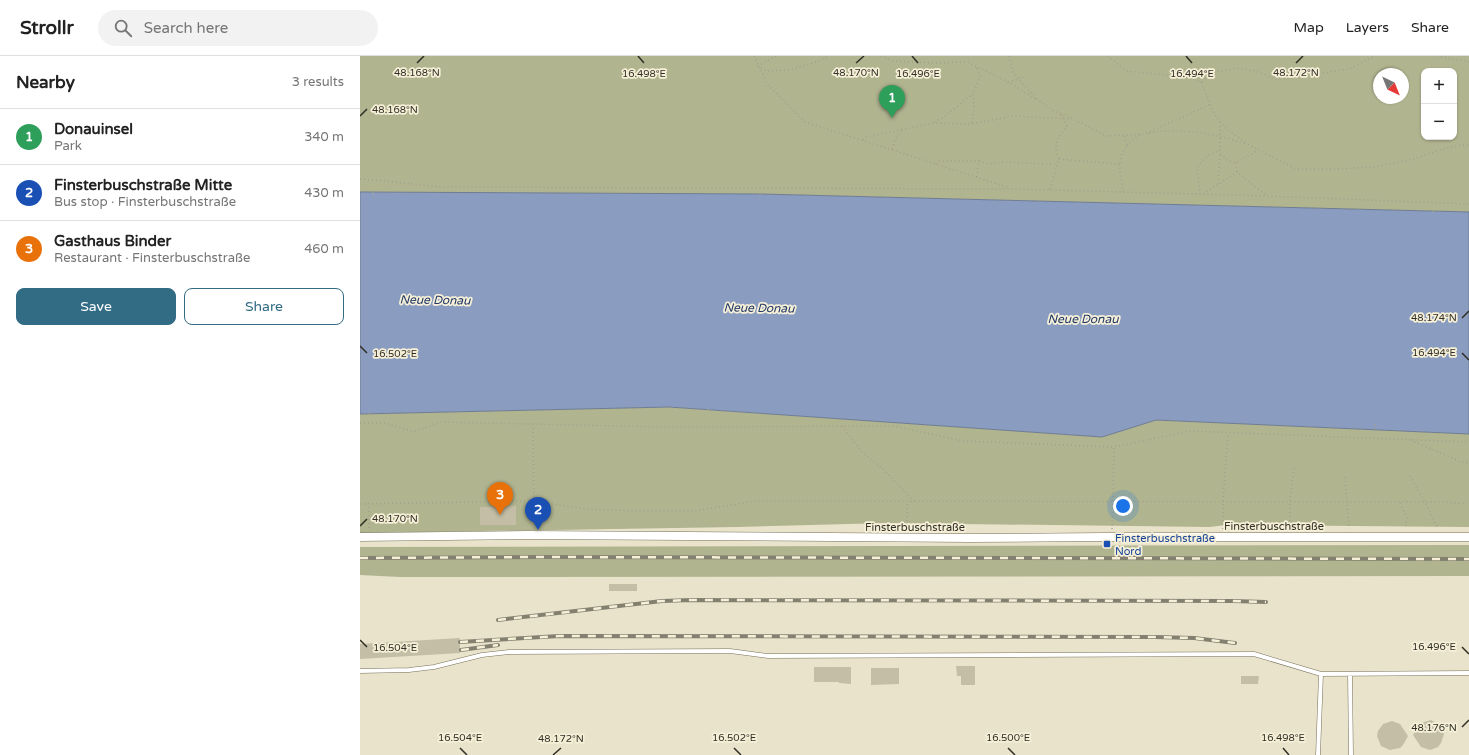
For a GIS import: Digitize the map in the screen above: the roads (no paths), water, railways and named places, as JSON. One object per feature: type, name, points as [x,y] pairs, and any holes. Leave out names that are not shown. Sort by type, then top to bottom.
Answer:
[{"type":"street","name":"Finsterbuschstraße","points":[[360,537],[528,535],[961,538],[1469,537]]},
{"type":"lane","points":[[360,671],[409,670],[434,667],[482,655],[509,652],[730,650],[768,656],[1254,654],[1321,674],[1469,673]]},
{"type":"lane","points":[[1318,755],[1321,674]]},
{"type":"lane","points":[[1350,674],[1351,755]]},
{"type":"water","name":"Neue Donau","points":[[360,192],[760,194],[1469,212],[1469,434],[1156,420],[1102,437],[669,407],[360,414]]},
{"type":"railway","points":[[360,558],[1469,559]]},
{"type":"railway","points":[[498,620],[662,601],[692,600],[1266,602]]},
{"type":"railway","points":[[460,642],[559,636],[1155,637],[1194,638],[1235,643]]},
{"type":"railway","points":[[461,650],[498,645]]},
{"type":"place","name":"Donauinsel","points":[[892,118]]},
{"type":"place","name":"Gasthaus Binder","points":[[500,515]]},
{"type":"place","name":"Finsterbuschstraße Mitte","points":[[538,530]]},
{"type":"place","name":"Finsterbuschstraße Nord","points":[[1107,544]]}]
